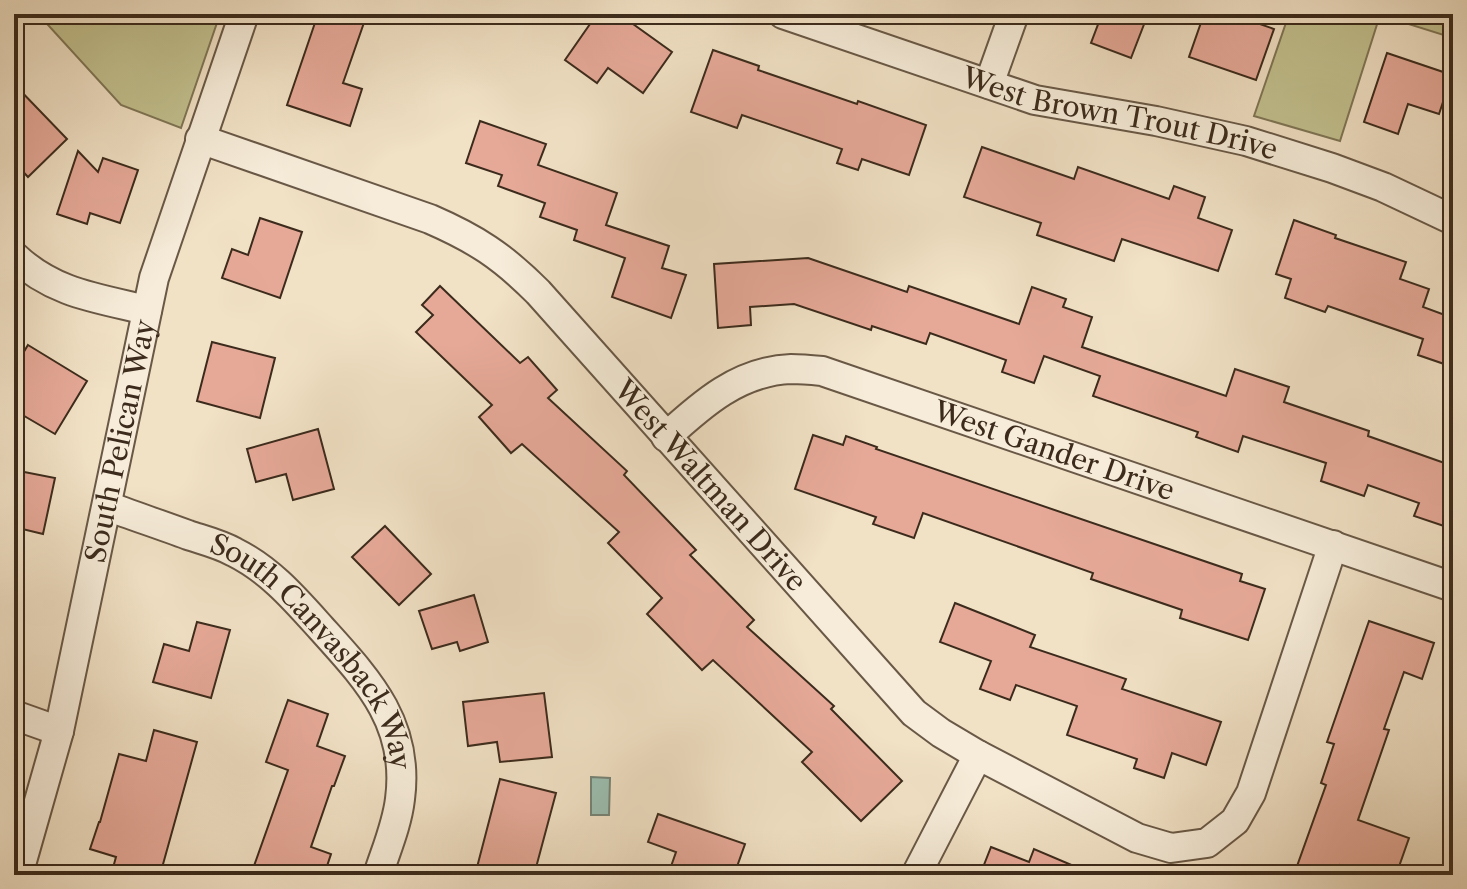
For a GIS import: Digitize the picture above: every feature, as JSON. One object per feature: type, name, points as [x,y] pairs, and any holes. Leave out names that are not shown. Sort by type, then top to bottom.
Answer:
[{"type":"street","name":"South Pelican Way","points":[[18,875],[59,731],[154,278],[244,14]]},
{"type":"street","name":"West Brown Trout Drive","points":[[783,14],[1035,100],[1156,121],[1246,141],[1383,187],[1453,220]]},
{"type":"street","points":[[989,84],[1014,14]]},
{"type":"street","name":"West Waltman Drive","points":[[200,139],[430,219],[488,248],[538,292],[914,713],[978,755],[1137,838],[1171,848],[1207,843],[1235,821],[1251,793],[1333,545]]},
{"type":"street","points":[[14,256],[49,282],[79,295],[147,310]]},
{"type":"street","name":"West Gander Drive","points":[[666,437],[700,406],[727,387],[756,375],[789,369],[822,371],[1453,587]]},
{"type":"street","name":"South Canvasback Way","points":[[107,506],[232,550],[260,567],[286,589],[364,676],[391,723],[401,766],[400,799],[378,875]]},
{"type":"street","points":[[14,715],[59,731]]},
{"type":"street","points":[[916,875],[978,755]]},
{"type":"shaded area","points":[[38,14],[220,14],[181,128],[121,105]]},
{"type":"shaded area","points":[[1289,14],[1453,14],[1453,38],[1380,15],[1340,141],[1254,116]]},
{"type":"shaded area","points":[[591,777],[610,778],[609,815],[591,815]]},
{"type":"building","points":[[318,14],[367,14],[343,83],[362,89],[350,126],[287,105]]},
{"type":"building","points":[[597,14],[619,14],[672,52],[643,93],[608,68],[597,83],[565,60]]},
{"type":"building","points":[[1102,14],[1148,14],[1131,58],[1091,43]]},
{"type":"building","points":[[1204,14],[1231,14],[1274,29],[1256,80],[1189,57]]},
{"type":"building","points":[[713,50],[759,66],[758,70],[926,125],[909,175],[862,159],[858,170],[837,163],[842,149],[742,115],[737,128],[691,112]]},
{"type":"building","points":[[1387,53],[1452,75],[1439,114],[1408,104],[1398,134],[1364,122]]},
{"type":"building","points":[[14,84],[67,139],[28,177],[14,162]]},
{"type":"building","points":[[480,121],[546,144],[538,165],[617,193],[606,225],[669,246],[662,268],[686,275],[671,318],[612,297],[625,258],[574,240],[577,230],[540,217],[545,203],[498,186],[502,175],[466,163]]},
{"type":"building","points":[[982,147],[1074,179],[1078,167],[1169,199],[1174,186],[1205,197],[1198,218],[1232,230],[1218,271],[1122,239],[1114,261],[1037,235],[1041,223],[964,197]]},
{"type":"building","points":[[78,151],[98,172],[103,158],[138,170],[120,223],[90,213],[87,224],[57,214]]},
{"type":"building","points":[[260,218],[302,232],[280,298],[222,278],[232,249],[248,255]]},
{"type":"building","points":[[1294,220],[1336,235],[1335,238],[1406,262],[1400,279],[1429,289],[1423,307],[1453,318],[1453,367],[1418,355],[1423,339],[1328,306],[1325,312],[1285,298],[1291,279],[1276,274]]},
{"type":"building","points":[[808,258],[907,292],[909,286],[1019,324],[1032,287],[1066,299],[1063,307],[1092,317],[1082,347],[1226,396],[1235,369],[1289,387],[1284,402],[1369,431],[1368,436],[1453,466],[1453,529],[1414,516],[1419,503],[1368,485],[1364,496],[1321,481],[1326,463],[1243,436],[1238,452],[1196,437],[1198,432],[1093,396],[1100,376],[1044,356],[1034,383],[1002,372],[1006,360],[930,333],[926,344],[872,326],[871,330],[794,304],[750,307],[751,325],[718,328],[714,264]]},
{"type":"building","points":[[440,286],[520,363],[528,357],[557,390],[548,398],[627,471],[624,475],[696,550],[690,555],[754,620],[747,627],[834,706],[831,709],[902,781],[861,821],[802,762],[812,752],[713,660],[702,670],[647,614],[662,598],[608,543],[619,532],[522,444],[511,453],[479,417],[492,405],[416,332],[433,315],[422,305]]},
{"type":"building","points":[[212,342],[275,358],[260,418],[197,401]]},
{"type":"building","points":[[28,345],[87,381],[55,434],[14,410],[14,368]]},
{"type":"building","points":[[318,429],[334,489],[293,500],[286,474],[256,482],[247,449]]},
{"type":"building","points":[[813,435],[843,445],[846,436],[876,449],[1242,574],[1240,581],[1265,589],[1248,640],[1180,618],[1182,610],[1091,579],[1093,573],[923,513],[914,538],[873,524],[876,517],[795,489]]},
{"type":"building","points":[[14,470],[55,478],[43,534],[14,527]]},
{"type":"building","points":[[385,526],[431,574],[399,605],[352,557]]},
{"type":"building","points":[[474,595],[488,642],[460,651],[457,642],[432,649],[419,611]]},
{"type":"building","points":[[955,603],[1035,635],[1030,647],[1126,679],[1122,689],[1221,722],[1206,765],[1172,753],[1164,778],[1134,768],[1137,759],[1067,735],[1077,706],[1016,685],[1010,700],[980,689],[991,661],[940,642]]},
{"type":"building","points":[[1369,621],[1434,643],[1422,679],[1404,672],[1384,729],[1389,730],[1358,820],[1409,838],[1396,875],[1367,875],[1340,865],[1337,875],[1312,875],[1296,869],[1326,785],[1321,783],[1334,744],[1327,742]]},
{"type":"building","points":[[197,622],[230,630],[211,698],[153,682],[164,644],[189,651]]},
{"type":"building","points":[[544,693],[552,757],[500,762],[497,742],[468,746],[463,702]]},
{"type":"building","points":[[288,700],[328,714],[317,746],[345,756],[311,847],[331,854],[324,875],[280,875],[254,866],[288,770],[266,762]]},
{"type":"building","points":[[154,730],[197,742],[160,875],[111,875],[116,857],[90,849],[119,754],[146,761]]},
{"type":"building","points":[[500,779],[556,793],[534,875],[475,875]]},
{"type":"building","points":[[658,814],[745,844],[734,875],[668,875],[676,852],[648,842]]},
{"type":"building","points":[[991,847],[1029,862],[1034,849],[1095,875],[980,875]]}]
